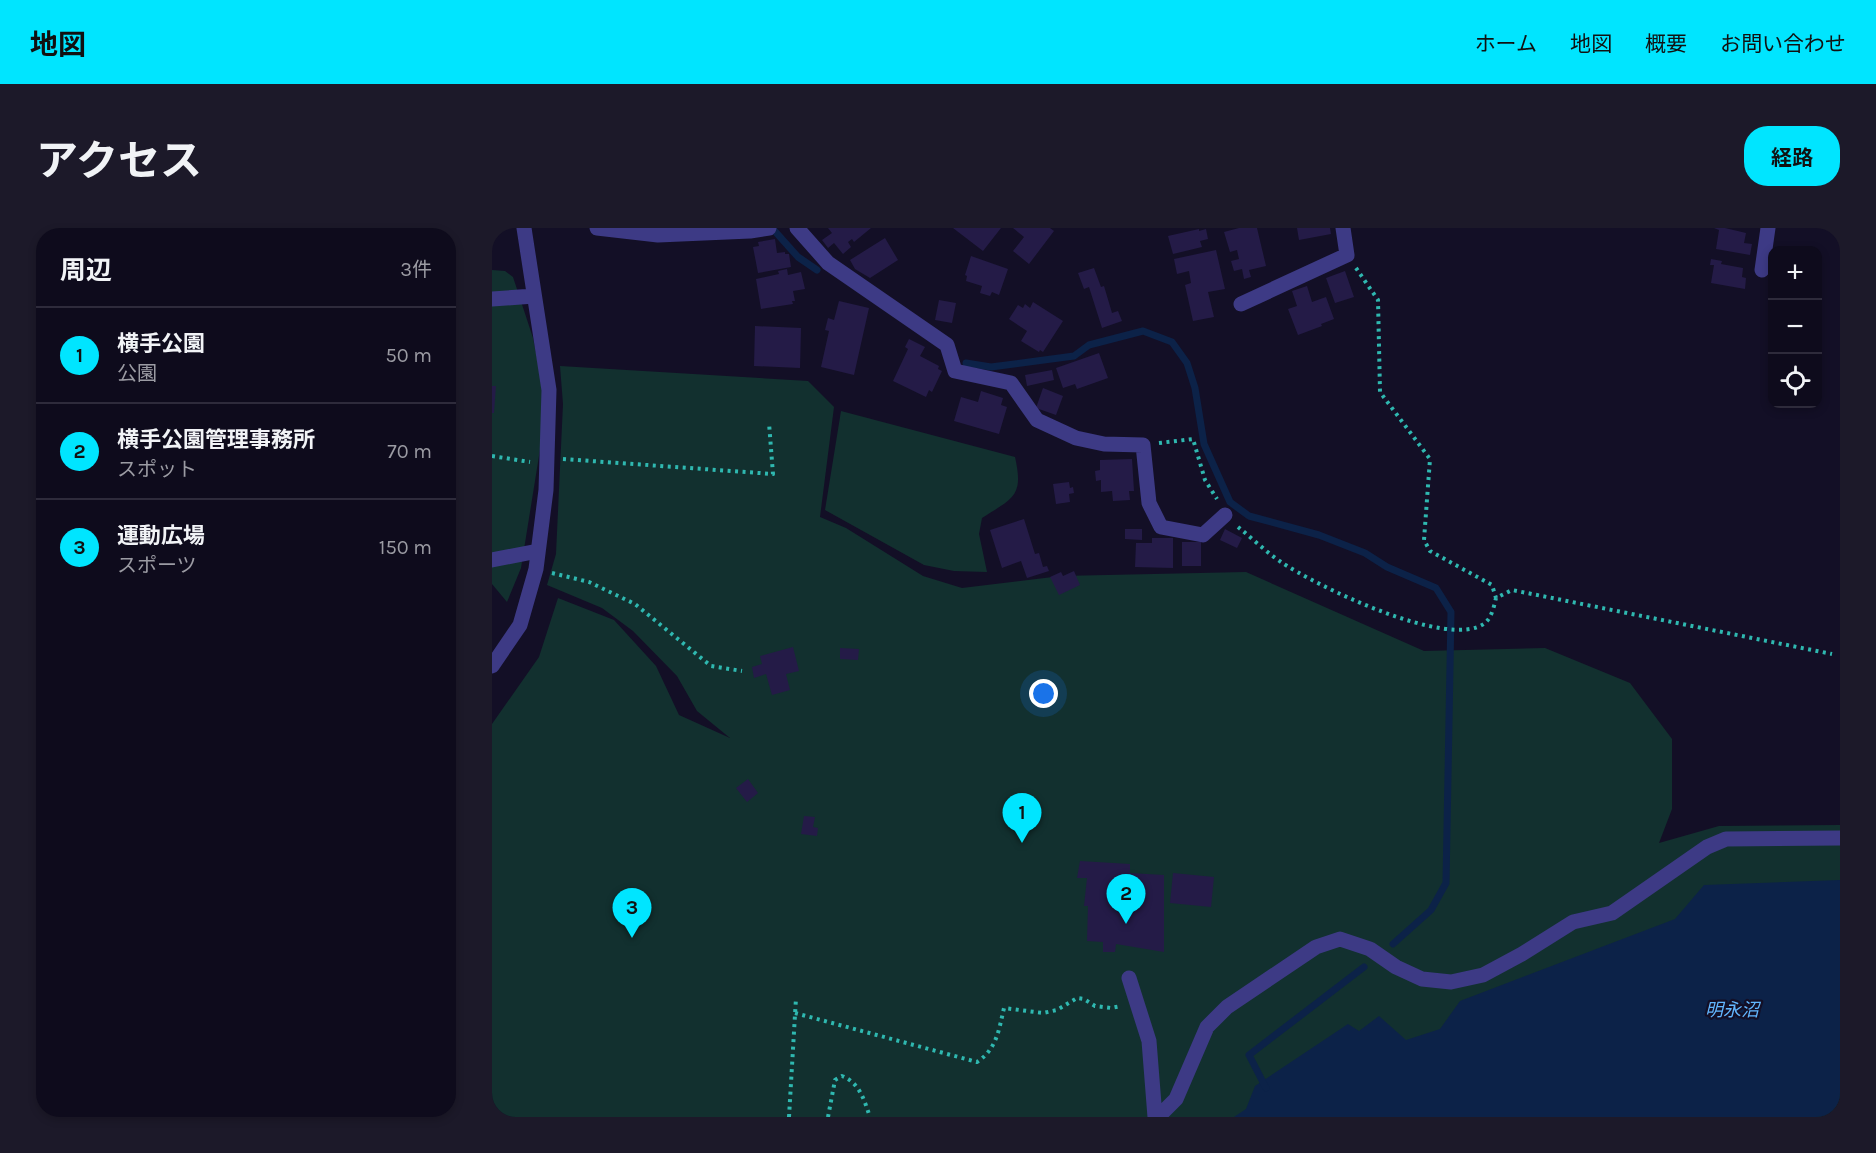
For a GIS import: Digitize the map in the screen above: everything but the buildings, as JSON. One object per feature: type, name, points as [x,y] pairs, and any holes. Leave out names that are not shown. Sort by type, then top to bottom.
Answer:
[{"type":"street","points":[[492,666],[520,625],[536,569],[546,490],[549,390],[524,228]]},
{"type":"street","points":[[597,228],[658,235],[758,229]]},
{"type":"street","points":[[797,228],[828,263],[947,345],[955,371],[1011,383],[1037,420],[1076,438],[1104,444],[1143,446],[1149,503],[1161,527],[1203,535],[1226,514]]},
{"type":"street","points":[[1241,304],[1347,255],[1343,228]]},
{"type":"street","points":[[1762,270],[1768,228]]},
{"type":"street","points":[[492,299],[534,296]]},
{"type":"street","points":[[492,560],[538,551]]},
{"type":"street","points":[[1157,1117],[1176,1099],[1207,1027],[1227,1007],[1316,947],[1340,939],[1370,949],[1422,979],[1451,982],[1483,975],[1573,922],[1612,913],[1707,847],[1726,839],[1840,838]]},
{"type":"street","points":[[1129,978],[1149,1041],[1157,1117]]},
{"type":"path","points":[[1143,446],[1193,439],[1204,480],[1226,514],[1280,562],[1334,592],[1383,612],[1436,628],[1467,631],[1486,623],[1492,614],[1496,598],[1492,585],[1430,551],[1425,540],[1430,459],[1380,392],[1378,300],[1347,255]]},
{"type":"path","points":[[492,456],[547,462],[773,474],[769,423]]},
{"type":"path","points":[[536,569],[589,582],[635,604],[711,666],[742,671]]},
{"type":"path","points":[[1496,598],[1512,590],[1832,654]]},
{"type":"path","points":[[789,1117],[796,998]]},
{"type":"path","points":[[795,1013],[977,1062],[988,1055],[996,1038],[1004,1008],[1043,1013],[1057,1010],[1077,998],[1084,999],[1095,1006],[1111,1008],[1137,1002]]},
{"type":"path","points":[[828,1117],[835,1080],[842,1076],[858,1087],[870,1117]]},
{"type":"green space","points":[[492,270],[505,271],[513,277],[533,338],[543,396],[543,431],[521,568],[507,602],[492,584]]},
{"type":"green space","points":[[560,366],[808,381],[834,407],[820,517],[846,528],[923,576],[962,588],[1061,576],[1246,572],[1424,651],[1545,648],[1630,683],[1672,739],[1672,809],[1659,843],[1719,826],[1840,825],[1840,1117],[492,1117],[492,724],[539,657],[558,598],[614,620],[656,666],[679,715],[730,738],[697,711],[677,676],[633,631],[602,608],[547,585],[556,554],[563,404]]},
{"type":"green space","points":[[841,411],[1015,457],[1018,481],[1014,495],[982,518],[979,534],[987,572],[954,571],[924,565],[825,510]]},
{"type":"water","name":"明永沼","points":[[1840,880],[1840,1117],[1234,1117],[1246,1109],[1255,1086],[1348,1024],[1359,1031],[1379,1016],[1406,1040],[1440,1029],[1460,1001],[1675,919],[1704,885]]},
{"type":"waterway","points":[[772,228],[798,257],[817,270]]},
{"type":"waterway","points":[[966,363],[991,367],[1074,356],[1089,345],[1143,331],[1172,342],[1187,363],[1195,388],[1204,444],[1230,502],[1249,516],[1319,535],[1365,553],[1387,567],[1436,588],[1451,612],[1446,883],[1431,910],[1393,944]]},
{"type":"waterway","points":[[1266,1088],[1249,1055],[1364,967]]},
{"type":"place","name":"横手公園","points":[[1022,843]]},
{"type":"place","name":"横手公園管理事務所","points":[[1126,924]]},
{"type":"place","name":"運動広場","points":[[632,938]]}]
